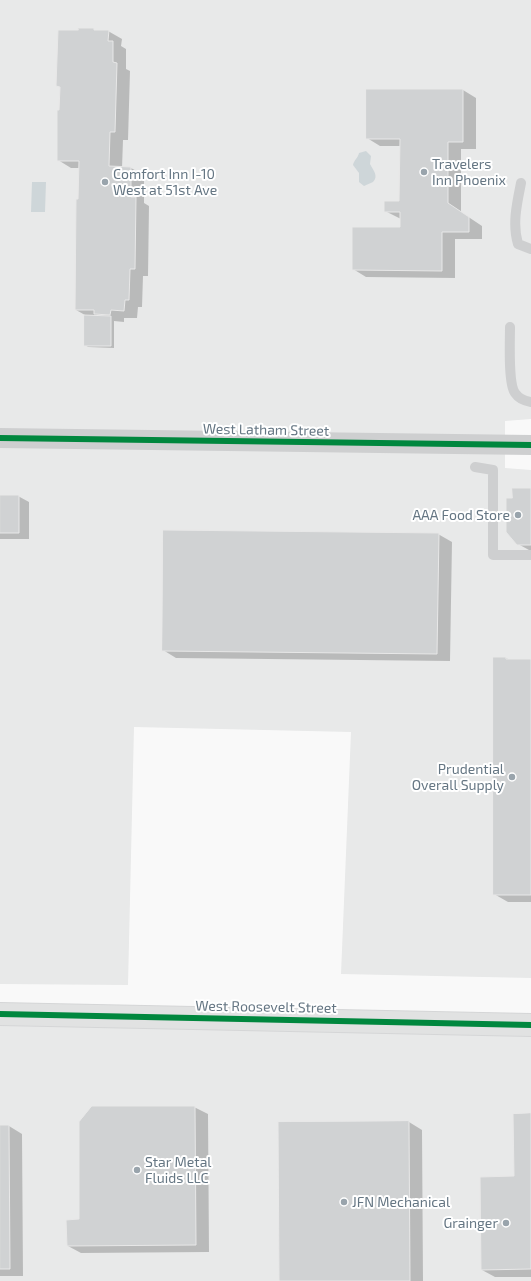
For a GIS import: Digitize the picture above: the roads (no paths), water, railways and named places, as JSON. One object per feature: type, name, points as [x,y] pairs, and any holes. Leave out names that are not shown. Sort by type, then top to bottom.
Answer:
[{"type":"street","name":"West Latham Street","points":[[0,438],[531,445]]},
{"type":"street","name":"West Roosevelt Street","points":[[0,1014],[531,1025]]},
{"type":"lane","points":[[521,183],[515,210],[516,236],[518,244],[531,249]]},
{"type":"lane","points":[[510,327],[511,383],[514,393],[522,400],[531,402]]},
{"type":"lane","points":[[474,467],[493,470],[493,555],[531,555]]},
{"type":"place","name":"Travelers Inn Phoenix","points":[[424,172]]},
{"type":"place","name":"Comfort Inn I-10 West at 51st Ave","points":[[105,182]]},
{"type":"place","name":"AAA Food Store","points":[[518,515]]},
{"type":"place","name":"Prudential Overall Supply","points":[[512,777]]},
{"type":"place","name":"Star Metal Fluids LLC","points":[[137,1170]]},
{"type":"place","name":"JFN Mechanical","points":[[344,1202]]},
{"type":"place","name":"Grainger","points":[[506,1223]]}]
